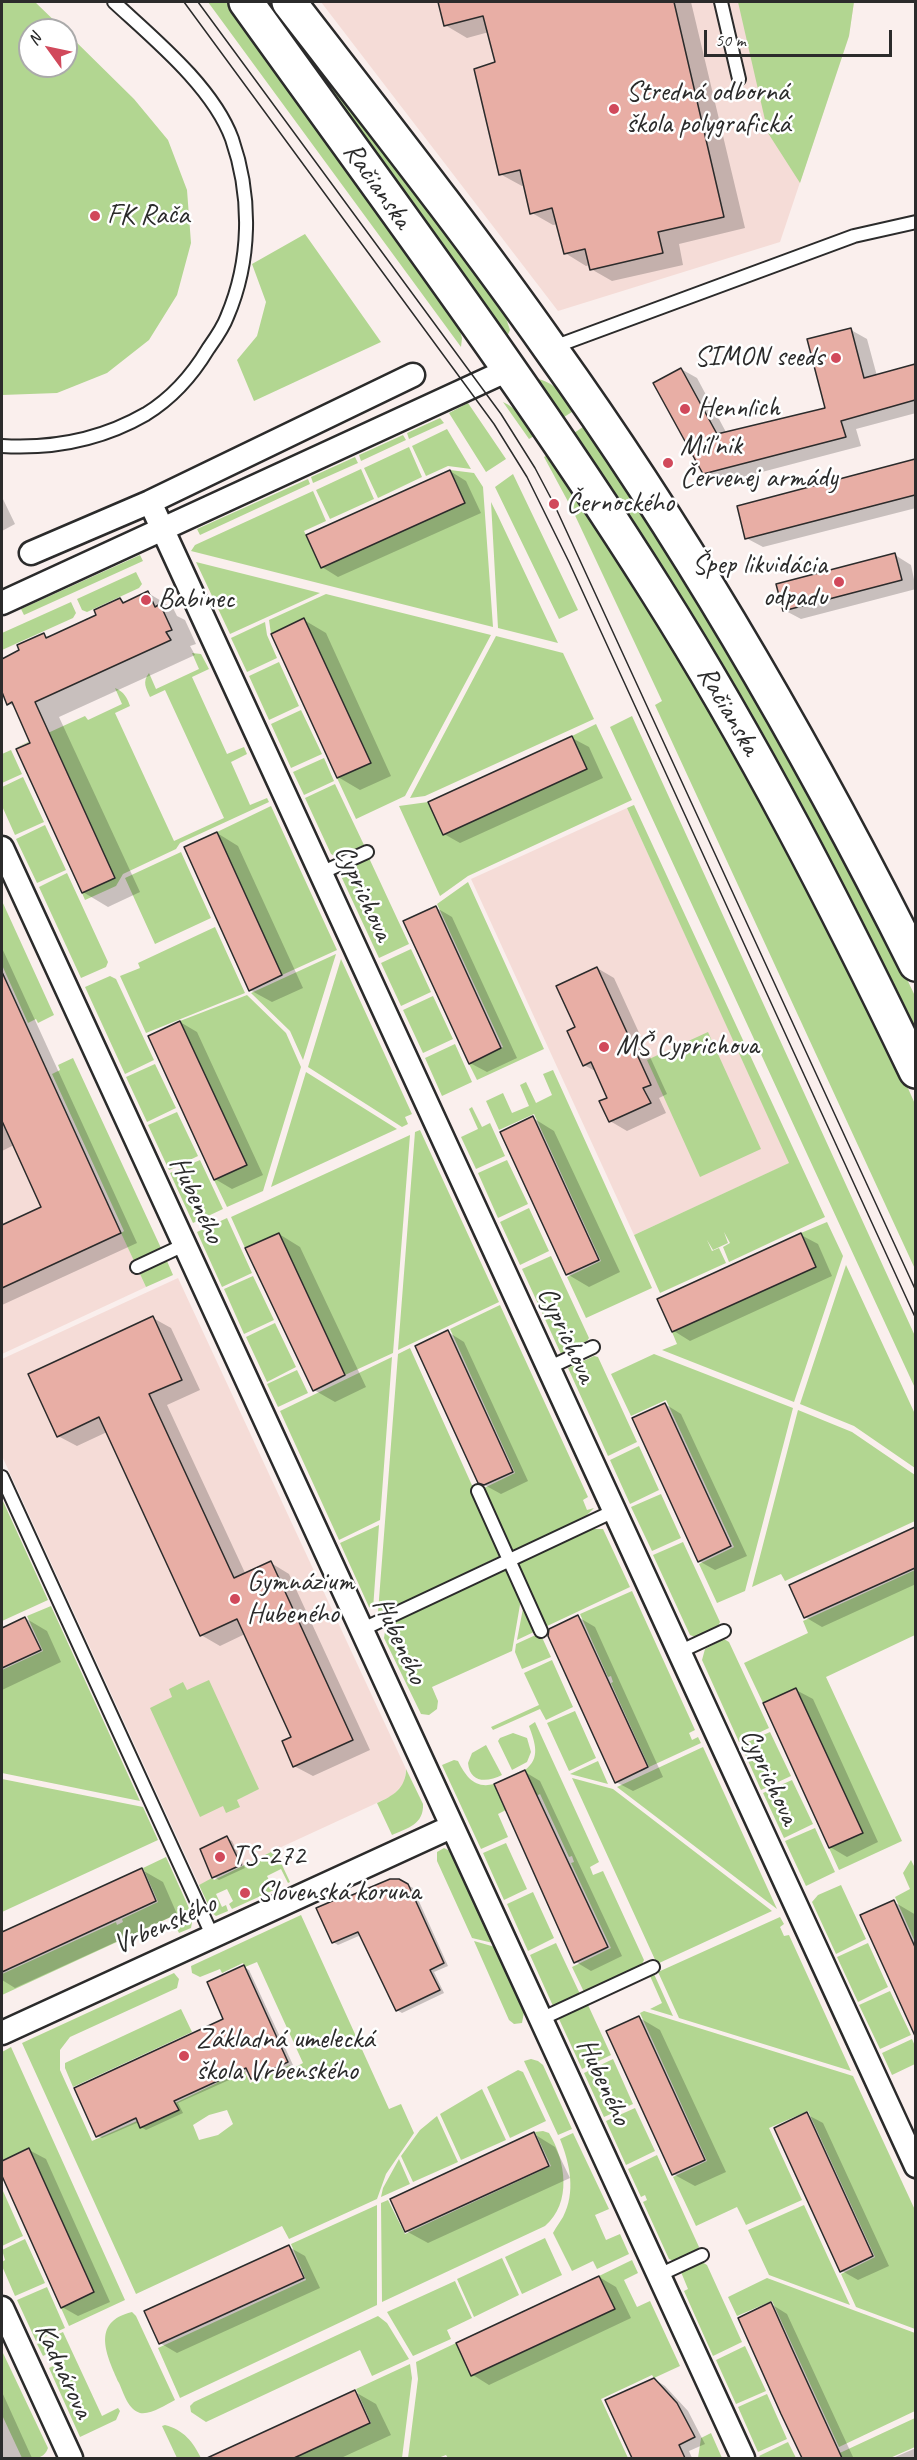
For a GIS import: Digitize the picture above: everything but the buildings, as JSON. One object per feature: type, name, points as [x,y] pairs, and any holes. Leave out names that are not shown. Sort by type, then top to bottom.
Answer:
[{"type":"main road","name":"Račianska","points":[[246,2],[555,435],[655,588],[722,698],[809,857],[915,1071]]},
{"type":"main road","name":"Račianska","points":[[289,2],[551,348],[642,484],[741,640],[846,828],[915,964]]},
{"type":"main road","points":[[508,370],[551,348]]},
{"type":"street","points":[[2,603],[508,370]]},
{"type":"street","points":[[31,553],[150,502],[413,375]]},
{"type":"street","name":"Cyprichova","points":[[150,502],[915,2166]]},
{"type":"street","name":"Hubeného","points":[[2,848],[361,1630],[416,1731],[451,1827],[743,2458]]},
{"type":"street","name":"Vrbenského","points":[[2,2033],[451,1827]]},
{"type":"street","name":"Kadnárova","points":[[2,2308],[70,2458]]},
{"type":"lane","points":[[2,446],[33,448],[88,439],[116,429],[147,413],[178,390],[201,361],[227,319],[242,275],[246,242],[246,211],[241,173],[231,137],[211,102],[189,73],[114,2]]},
{"type":"lane","points":[[721,2],[739,79]]},
{"type":"lane","points":[[551,348],[854,236],[915,222]]},
{"type":"lane","points":[[321,873],[367,852]]},
{"type":"lane","points":[[137,1267],[184,1245]]},
{"type":"lane","points":[[549,1368],[593,1347]]},
{"type":"lane","points":[[2,1477],[213,1937]]},
{"type":"lane","points":[[478,1491],[541,1631]]},
{"type":"lane","points":[[361,1630],[614,1511]]},
{"type":"lane","points":[[679,1652],[724,1631]]},
{"type":"lane","points":[[541,2019],[653,1967]]},
{"type":"lane","points":[[659,2275],[702,2255]]},
{"type":"shaded area","name":"Stredná odborná škola polygrafická","points":[[321,2],[854,2],[849,36],[780,242],[558,311]]},
{"type":"shaded area","points":[[627,808],[790,1163],[634,1235],[471,879]]},
{"type":"shaded area","points":[[2,972],[146,1287],[2,1354]]},
{"type":"shaded area","points":[[178,1278],[406,1769],[404,1783],[392,1796],[199,1885],[2,1456],[2,1359]]},
{"type":"green space","name":"FK Rača","points":[[2,2],[35,2],[52,18],[18,18],[18,78],[78,78],[78,44],[134,99],[168,140],[187,190],[191,243],[177,295],[149,340],[107,373],[57,393],[2,395]]},
{"type":"green space","points":[[208,2],[230,2],[458,323],[462,338],[461,347]]},
{"type":"green space","points":[[262,2],[272,2],[495,294],[502,306],[510,330],[505,341]]},
{"type":"green space","points":[[738,2],[854,2],[849,36],[800,183],[768,133]]},
{"type":"green space","points":[[305,234],[381,342],[254,401],[237,360],[257,336],[266,302],[252,264]]},
{"type":"green space","points":[[531,378],[551,384],[575,410],[561,419]]},
{"type":"green space","points":[[503,402],[525,420],[536,435],[529,439]]},
{"type":"green space","points":[[468,403],[506,459],[486,472],[449,413]]},
{"type":"green space","points":[[440,418],[444,423],[409,439],[407,433]]},
{"type":"green space","points":[[586,425],[673,555],[776,729],[887,937],[915,996],[915,1036],[571,435]]},
{"type":"green space","points":[[447,429],[471,469],[448,466],[426,476],[412,446]]},
{"type":"green space","points":[[403,435],[406,440],[361,461],[359,455]]},
{"type":"green space","points":[[409,447],[422,477],[378,498],[364,468]]},
{"type":"green space","points":[[549,454],[687,668],[744,767],[895,1059],[915,1104],[915,1269],[655,705],[662,701],[572,509],[544,457]]},
{"type":"green space","points":[[355,457],[358,463],[313,483],[311,477]]},
{"type":"green space","points":[[361,469],[374,499],[330,519],[316,490]]},
{"type":"green space","points":[[450,470],[474,473],[483,487],[493,627],[191,551],[195,545],[313,491],[326,521],[304,531],[321,568],[464,503]]},
{"type":"green space","points":[[513,474],[578,610],[559,619],[495,487]]},
{"type":"green space","points":[[308,479],[310,484],[200,535],[197,529]]},
{"type":"green space","points":[[491,502],[498,516],[558,643],[498,628]]},
{"type":"green space","points":[[140,555],[143,561],[24,615],[21,609]]},
{"type":"green space","points":[[196,562],[320,593],[230,634]]},
{"type":"green space","points":[[136,572],[142,584],[139,588],[87,612],[82,610],[77,599]]},
{"type":"green space","points":[[326,594],[491,635],[405,796],[356,819],[337,778],[370,763],[304,619],[271,634],[269,620]]},
{"type":"green space","points":[[71,602],[76,613],[73,618],[2,650],[2,633]]},
{"type":"green space","points":[[265,622],[267,635],[277,658],[247,672],[231,638]]},
{"type":"green space","points":[[496,636],[563,653],[594,719],[425,796],[410,798]]},
{"type":"green space","points":[[192,653],[201,654],[209,669],[192,677],[227,754],[244,747],[247,754],[231,762],[250,805],[267,798],[269,802],[180,843],[176,849],[123,874],[116,886],[85,900],[82,893],[115,878],[50,734],[15,748],[85,716],[88,720],[122,704],[115,688],[125,695],[130,706],[115,713],[174,841],[224,818],[165,690],[150,697],[145,685],[149,673],[156,689],[199,669]]},
{"type":"green space","points":[[279,662],[299,706],[269,720],[249,676]]},
{"type":"green space","points":[[301,710],[322,754],[291,768],[271,724]]},
{"type":"green space","points":[[632,716],[915,1336],[915,1388],[610,727]]},
{"type":"green space","points":[[596,724],[632,800],[468,876],[440,896],[399,806],[428,802],[443,835],[587,769],[572,736]]},
{"type":"green space","points":[[11,750],[22,774],[2,783],[2,754]]},
{"type":"green space","points":[[324,758],[334,781],[304,795],[293,772]]},
{"type":"green space","points":[[23,777],[44,822],[15,835],[2,806],[2,787]]},
{"type":"green space","points":[[335,784],[364,845],[337,857],[331,854],[305,798]]},
{"type":"green space","points":[[634,805],[825,1217],[729,1262],[723,1247],[730,1243],[724,1232],[728,1243],[713,1250],[707,1240],[712,1251],[719,1248],[726,1263],[660,1293],[634,1235],[789,1163],[627,808]]},
{"type":"green space","points":[[271,806],[337,950],[282,975],[217,832]]},
{"type":"green space","points":[[45,825],[66,870],[37,883],[16,839]]},
{"type":"green space","points":[[181,852],[211,918],[155,944],[125,878]]},
{"type":"green space","points":[[369,858],[409,944],[379,958],[341,876],[345,869]]},
{"type":"green space","points":[[67,873],[108,962],[106,967],[81,978],[39,887]]},
{"type":"green space","points":[[468,882],[544,1049],[477,1080],[469,1064],[503,1047],[437,904]]},
{"type":"green space","points":[[2,901],[54,1015],[38,1023],[36,1019],[28,1023],[2,965]]},
{"type":"green space","points":[[215,927],[245,993],[146,1033],[120,976],[140,968],[138,963]]},
{"type":"green space","points":[[411,949],[431,992],[401,1006],[381,963]]},
{"type":"green space","points":[[336,954],[303,1060],[290,1031],[251,993]]},
{"type":"green space","points":[[341,959],[412,1114],[405,1117],[408,1124],[402,1127],[308,1067]]},
{"type":"green space","points":[[110,976],[116,979],[154,1060],[125,1074],[85,987]]},
{"type":"green space","points":[[247,995],[286,1033],[301,1067],[263,1191],[227,1207],[214,1180],[247,1165],[180,1021]]},
{"type":"green space","points":[[433,996],[453,1039],[423,1053],[403,1010]]},
{"type":"green space","points":[[708,1032],[761,1149],[700,1177],[647,1060]]},
{"type":"green space","points":[[455,1044],[472,1082],[442,1096],[425,1058]]},
{"type":"green space","points":[[73,1058],[161,1248],[134,1261],[121,1233],[124,1231],[52,1074],[60,1070],[58,1065]]},
{"type":"green space","points":[[155,1064],[176,1108],[147,1122],[126,1077]]},
{"type":"green space","points":[[553,1070],[652,1288],[586,1318],[567,1277],[601,1261],[534,1114],[499,1130],[486,1101],[503,1093],[512,1113],[529,1106],[520,1085],[526,1082],[536,1103],[552,1095],[543,1074]]},
{"type":"green space","points":[[306,1072],[397,1129],[271,1187]]},
{"type":"green space","points":[[472,1107],[482,1127],[490,1123],[505,1156],[476,1169],[461,1137],[478,1129],[469,1109]]},
{"type":"green space","points":[[177,1112],[198,1156],[169,1170],[148,1125]]},
{"type":"green space","points":[[420,1130],[499,1302],[398,1350],[415,1132]]},
{"type":"green space","points":[[410,1135],[393,1353],[345,1375],[279,1233],[245,1248],[231,1217]]},
{"type":"green space","points":[[200,1160],[223,1209],[193,1223],[170,1173]]},
{"type":"green space","points":[[507,1160],[528,1204],[498,1218],[478,1173]]},
{"type":"green space","points":[[529,1208],[549,1251],[520,1265],[500,1222]]},
{"type":"green space","points":[[227,1218],[252,1273],[222,1287],[197,1232]]},
{"type":"green space","points":[[827,1222],[843,1256],[794,1402],[662,1350],[677,1344],[672,1332],[816,1267],[801,1233]]},
{"type":"green space","points":[[551,1256],[589,1338],[561,1354],[522,1269]]},
{"type":"green space","points":[[167,1261],[173,1275],[146,1287],[140,1274]]},
{"type":"green space","points":[[846,1265],[915,1414],[915,1468],[854,1426],[800,1404]]},
{"type":"green space","points":[[253,1276],[274,1320],[244,1334],[224,1289]]},
{"type":"green space","points":[[500,1305],[588,1497],[583,1500],[587,1510],[594,1508],[585,1517],[512,1551],[482,1489],[515,1473],[450,1329]]},
{"type":"green space","points":[[275,1323],[296,1367],[267,1382],[246,1337]]},
{"type":"green space","points":[[410,1348],[475,1492],[500,1556],[380,1614],[378,1612],[398,1354]]},
{"type":"green space","points":[[654,1354],[793,1408],[745,1591],[717,1603],[699,1564],[734,1547],[666,1400],[631,1416],[611,1374]]},
{"type":"green space","points":[[594,1356],[598,1357],[637,1442],[608,1456],[568,1368]]},
{"type":"green space","points":[[392,1357],[380,1520],[339,1540],[280,1411]]},
{"type":"green space","points":[[297,1370],[308,1393],[278,1407],[267,1384]]},
{"type":"green space","points":[[798,1410],[852,1432],[915,1475],[915,1521],[785,1581],[781,1574],[752,1587]]},
{"type":"green space","points":[[639,1446],[659,1490],[630,1504],[610,1460]]},
{"type":"green space","points":[[661,1494],[681,1538],[652,1551],[631,1507]]},
{"type":"green space","points":[[2,1499],[48,1600],[2,1621]]},
{"type":"green space","points":[[379,1525],[373,1609],[369,1607],[340,1543]]},
{"type":"green space","points":[[591,1529],[603,1529],[630,1587],[545,1627],[517,1566]]},
{"type":"green space","points":[[683,1542],[720,1622],[718,1626],[695,1637],[690,1635],[653,1555]]},
{"type":"green space","points":[[508,1570],[521,1599],[512,1651],[432,1687],[438,1701],[437,1709],[429,1715],[421,1714],[384,1638],[386,1625]]},
{"type":"green space","points":[[915,1570],[915,1635],[826,1677],[902,1841],[839,1870],[829,1848],[862,1833],[796,1688],[763,1703],[744,1663],[808,1633],[803,1621]]},
{"type":"green space","points":[[632,1591],[695,1730],[689,1733],[692,1740],[698,1737],[701,1743],[649,1767],[611,1683],[613,1682],[611,1676],[608,1677],[580,1614]]},
{"type":"green space","points":[[524,1603],[536,1631],[517,1640]]},
{"type":"green space","points":[[51,1606],[140,1801],[2,1773],[2,1670],[43,1651],[27,1616]]},
{"type":"green space","points":[[540,1633],[551,1657],[522,1669],[515,1652],[516,1644]]},
{"type":"green space","points":[[724,1639],[729,1642],[769,1728],[739,1742],[702,1660],[705,1649]]},
{"type":"green space","points":[[552,1660],[573,1707],[546,1720],[540,1709],[493,1730],[491,1727],[539,1705],[524,1673]]},
{"type":"green space","points":[[209,1680],[259,1789],[237,1800],[240,1807],[226,1813],[223,1806],[200,1817],[150,1708],[172,1697],[169,1689],[183,1682],[187,1690]]},
{"type":"green space","points":[[575,1711],[596,1758],[569,1771],[547,1723]]},
{"type":"green space","points":[[535,1722],[599,1862],[590,1867],[593,1875],[603,1871],[644,1960],[641,1966],[584,1992],[572,1967],[611,1948],[571,1863],[574,1862],[572,1856],[569,1857],[540,1794],[536,1796],[525,1770],[535,1755],[535,1744],[529,1726]]},
{"type":"green space","points":[[770,1732],[791,1776],[761,1790],[741,1745]]},
{"type":"green space","points":[[513,1733],[527,1738],[531,1752],[527,1762],[512,1770],[498,1741]]},
{"type":"green space","points":[[486,1745],[502,1775],[481,1780],[472,1775],[468,1763],[472,1753]]},
{"type":"green space","points":[[703,1747],[777,1909],[617,1787]]},
{"type":"green space","points":[[454,1760],[458,1761],[468,1777],[476,1783],[494,1784],[506,1810],[498,1814],[508,1837],[481,1849],[442,1765]]},
{"type":"green space","points":[[598,1761],[608,1784],[570,1774]]},
{"type":"green space","points":[[406,1769],[423,1804],[423,1811],[418,1821],[392,1835],[377,1803],[398,1790],[404,1781]]},
{"type":"green space","points":[[572,1778],[613,1789],[772,1911],[657,1964]]},
{"type":"green space","points":[[2,1779],[143,1807],[158,1840],[2,1912]]},
{"type":"green space","points":[[792,1780],[813,1824],[784,1838],[763,1793]]},
{"type":"green space","points":[[815,1828],[835,1872],[806,1886],[785,1841]]},
{"type":"green space","points":[[506,1843],[527,1889],[504,1900],[483,1853]]},
{"type":"green space","points":[[444,1848],[452,1852],[493,1943],[472,1938],[437,1861],[437,1852]]},
{"type":"green space","points":[[275,1850],[290,1882],[288,1883],[281,1869],[267,1876],[274,1890],[232,1909],[229,1904],[233,1901],[227,1889],[216,1894],[222,1907],[226,1905],[228,1911],[216,1916],[212,1913],[199,1885]]},
{"type":"green space","points":[[166,1857],[193,1917],[191,1928],[179,1933],[171,1917],[2,1995],[2,1974],[116,1922],[117,1925],[123,1922],[122,1919],[158,1902],[143,1868]]},
{"type":"green space","points":[[911,1860],[916,1870],[915,1942],[895,1897],[910,1889],[903,1873]]},
{"type":"green space","points":[[841,1885],[866,1939],[836,1954],[812,1902],[818,1895]]},
{"type":"green space","points":[[533,1892],[554,1938],[528,1951],[507,1904]]},
{"type":"green space","points":[[301,1915],[389,2109],[401,2104],[414,2133],[386,2174],[377,2199],[289,2239],[282,2226],[136,2294],[22,2043],[174,1973],[179,1979],[177,1988],[70,2037],[60,2050],[60,2070],[92,2141],[137,2121],[140,2128],[179,2110],[175,2103],[217,2083],[209,2065],[236,2053],[250,2083],[290,2065],[292,2069],[303,2063],[257,1962],[245,1967],[243,1963],[222,1973],[220,1969],[200,1977],[192,1973],[191,1966]],"holes":[[[227,2110],[233,2124],[218,2135],[199,2140],[193,2125],[209,2115]]]},
{"type":"green space","points":[[780,1917],[784,1924],[780,1927],[784,1936],[789,1935],[851,2071],[679,2018],[658,1972]]},
{"type":"green space","points":[[474,1941],[495,1947],[524,2012],[522,2023],[514,2024],[509,2020]]},
{"type":"green space","points":[[556,1943],[580,1994],[553,2006],[530,1955]]},
{"type":"green space","points":[[868,1943],[888,1987],[858,2002],[837,1957]]},
{"type":"green space","points":[[654,1974],[673,2016],[650,2009],[662,2003],[650,1976]]},
{"type":"green space","points":[[890,1991],[911,2035],[880,2049],[859,2005]]},
{"type":"green space","points":[[588,2005],[611,2055],[582,2069],[559,2019]]},
{"type":"green space","points":[[181,2009],[192,2032],[73,2087],[65,2063]]},
{"type":"green space","points":[[644,2011],[853,2076],[915,2210],[915,2329],[856,2307],[841,2274],[875,2257],[808,2111],[769,2128],[802,2200],[746,2225],[737,2207],[696,2226],[673,2177],[707,2161],[640,2013]]},
{"type":"green space","points":[[912,2039],[915,2046],[915,2064],[892,2075],[882,2053]]},
{"type":"green space","points":[[11,2047],[125,2300],[69,2326],[61,2308],[94,2292],[29,2148],[2,2161],[2,2052]]},
{"type":"green space","points":[[531,2059],[543,2065],[572,2129],[558,2135],[524,2061]]},
{"type":"green space","points":[[613,2059],[633,2104],[604,2117],[584,2073]]},
{"type":"green space","points":[[518,2070],[523,2072],[546,2121],[510,2138],[487,2087]]},
{"type":"green space","points":[[482,2089],[506,2140],[461,2160],[440,2114]]},
{"type":"green space","points":[[635,2108],[655,2151],[626,2165],[606,2121]]},
{"type":"green space","points":[[437,2116],[458,2162],[413,2182],[401,2156],[420,2130]]},
{"type":"green space","points":[[535,2132],[549,2133],[555,2144],[564,2181],[563,2194],[554,2217],[545,2226],[382,2302],[381,2203],[388,2200],[405,2234],[551,2166]]},
{"type":"green space","points":[[573,2133],[609,2209],[595,2215],[606,2240],[620,2234],[629,2254],[597,2269],[593,2261],[572,2271],[553,2233],[567,2207],[570,2188],[567,2158],[560,2139]]},
{"type":"green space","points":[[657,2155],[699,2247],[696,2251],[674,2261],[669,2259],[643,2202],[647,2200],[645,2195],[641,2197],[628,2169]]},
{"type":"green space","points":[[399,2159],[410,2184],[381,2197],[383,2188]]},
{"type":"green space","points":[[2,2192],[23,2236],[2,2246]]},
{"type":"green space","points":[[377,2205],[377,2305],[180,2398],[158,2348],[306,2280],[291,2244]]},
{"type":"green space","points":[[804,2205],[850,2305],[769,2275],[748,2230]]},
{"type":"green space","points":[[545,2238],[562,2275],[522,2294],[505,2257]]},
{"type":"green space","points":[[25,2239],[45,2283],[15,2296],[2,2266],[5,2260],[2,2250]]},
{"type":"green space","points":[[502,2258],[519,2295],[474,2317],[457,2279]]},
{"type":"green space","points":[[632,2260],[638,2273],[624,2280],[637,2307],[650,2301],[680,2366],[654,2378],[652,2375],[601,2399],[628,2458],[448,2458],[446,2455],[438,2458],[408,2458],[418,2379],[416,2362],[456,2343],[472,2376],[615,2309],[599,2276]]},
{"type":"green space","points":[[702,2262],[707,2265],[742,2342],[713,2356],[684,2291],[688,2289],[681,2272]]},
{"type":"green space","points":[[767,2278],[915,2333],[915,2411],[839,2447],[772,2301],[737,2316],[728,2297]]},
{"type":"green space","points":[[455,2281],[472,2318],[447,2330],[451,2339],[413,2356],[387,2312]]},
{"type":"green space","points":[[47,2287],[65,2328],[36,2341],[17,2300]]},
{"type":"green space","points":[[132,2312],[136,2316],[175,2400],[149,2413],[136,2411],[127,2401],[110,2362],[105,2341],[106,2332],[111,2324],[119,2317]]},
{"type":"green space","points":[[378,2316],[387,2323],[409,2359],[372,2376],[360,2350],[206,2422],[191,2412],[190,2406],[194,2402]]},
{"type":"green space","points":[[63,2332],[102,2416],[118,2408],[120,2411],[116,2420],[80,2437],[49,2368],[53,2366],[47,2354],[43,2356],[37,2344]]},
{"type":"green space","points":[[745,2346],[766,2391],[736,2404],[716,2360]]},
{"type":"green space","points":[[2,2353],[48,2448],[41,2457],[22,2458],[2,2415]]},
{"type":"green space","points":[[410,2364],[412,2378],[402,2458],[294,2458],[371,2423],[356,2389]]},
{"type":"green space","points":[[767,2394],[787,2439],[758,2452],[738,2407]]},
{"type":"green space","points":[[915,2418],[915,2447],[890,2458],[829,2458]]},
{"type":"green space","points":[[162,2426],[178,2430],[187,2437],[201,2458],[177,2458]]},
{"type":"green space","points":[[711,2433],[722,2458],[698,2458],[701,2438]]},
{"type":"green space","points":[[788,2442],[796,2458],[761,2458],[759,2456]]},
{"type":"tram line","points":[[184,2],[494,424],[527,477],[569,562],[916,1319]]},
{"type":"tram line","points":[[198,2],[501,414],[535,468],[554,504],[916,1291]]},
{"type":"place","name":"Stredná odborná škola polygrafická","points":[[614,109]]},
{"type":"place","name":"FK Rača","points":[[95,216]]},
{"type":"place","name":"SIMON seeds","points":[[836,358]]},
{"type":"place","name":"Hennlich","points":[[685,409]]},
{"type":"place","name":"Míľnik Červenej armády","points":[[668,463]]},
{"type":"place","name":"Černockého","points":[[554,504]]},
{"type":"place","name":"Špep likvidácia odpadu","points":[[839,582]]},
{"type":"place","name":"Babinec","points":[[146,600]]},
{"type":"place","name":"MŠ Cyprichova","points":[[604,1047]]},
{"type":"place","name":"Gymnázium Hubeného","points":[[235,1599]]},
{"type":"place","name":"TS-272","points":[[220,1857]]},
{"type":"place","name":"Slovenská koruna","points":[[245,1893]]},
{"type":"place","name":"Základná umelecká škola Vrbenského","points":[[184,2056]]}]
